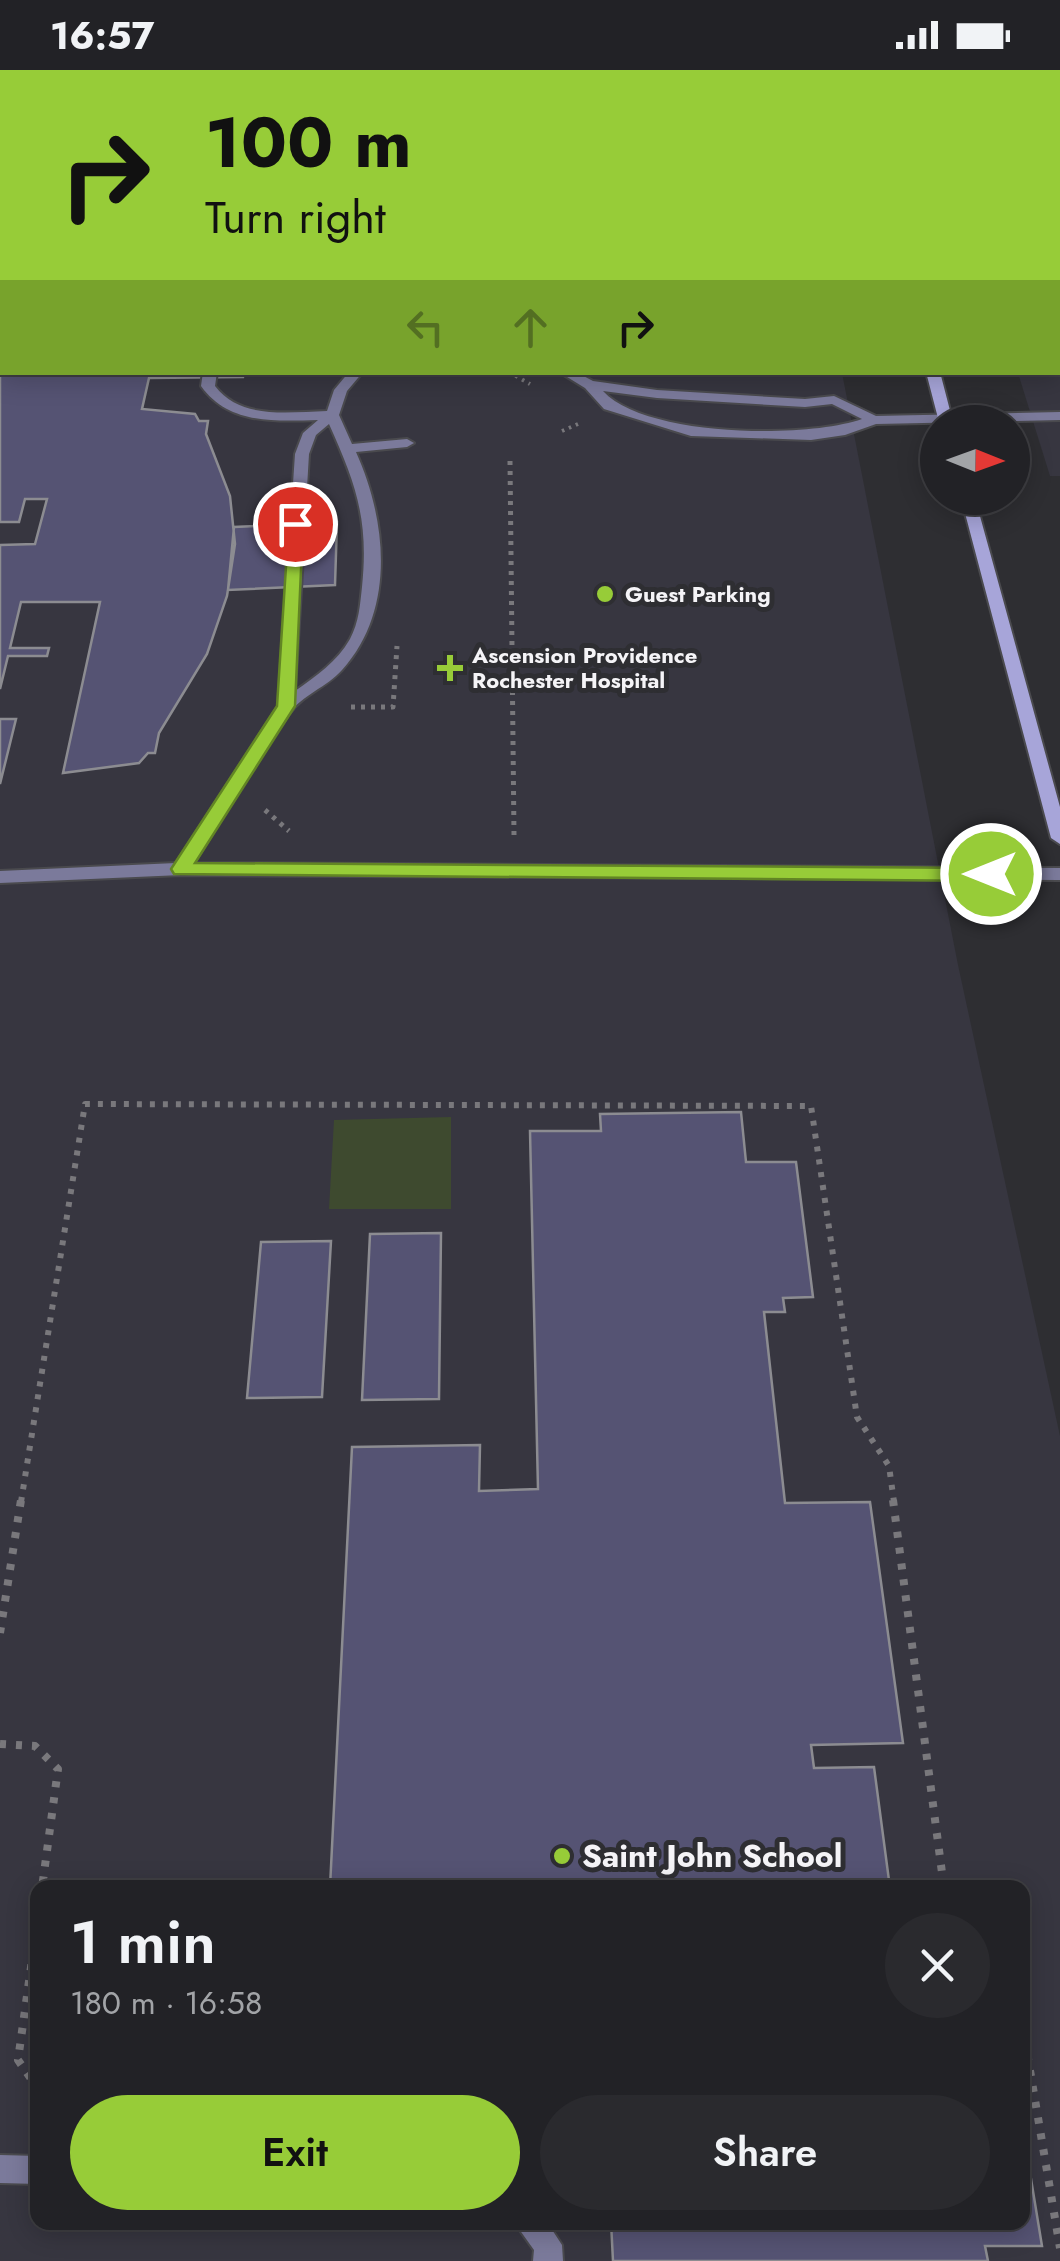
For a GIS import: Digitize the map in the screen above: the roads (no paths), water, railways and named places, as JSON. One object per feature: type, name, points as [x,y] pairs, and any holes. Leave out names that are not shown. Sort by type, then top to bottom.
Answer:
[{"type":"main road","points":[[934,375],[942,405]]},
{"type":"main road","points":[[973,515],[1060,838]]},
{"type":"lane","points":[[210,375],[208,386],[213,396],[226,406],[266,414],[332,415]]},
{"type":"lane","points":[[286,706],[302,454],[310,433],[332,415],[341,390],[354,375]]},
{"type":"lane","points":[[570,375],[590,386],[609,406],[691,432],[811,436],[840,432],[874,420],[920,421]]},
{"type":"lane","points":[[590,386],[735,401],[834,400],[874,420]]},
{"type":"lane","points":[[181,869],[286,706],[335,669],[357,640],[367,617],[374,548],[362,482],[332,415]]},
{"type":"lane","points":[[1030,417],[1060,416]]},
{"type":"lane","points":[[348,449],[407,442]]},
{"type":"lane","points":[[0,876],[181,869],[1060,874]]},
{"type":"lane","points":[[0,2169],[30,2170]]},
{"type":"lane","points":[[535,2230],[548,2245],[548,2261]]},
{"type":"place","name":"Guest Parking","points":[[605,594]]},
{"type":"place","name":"Ascension Providence Rochester Hospital","points":[[450,668]]},
{"type":"place","name":"Saint John School","points":[[562,1856]]}]
